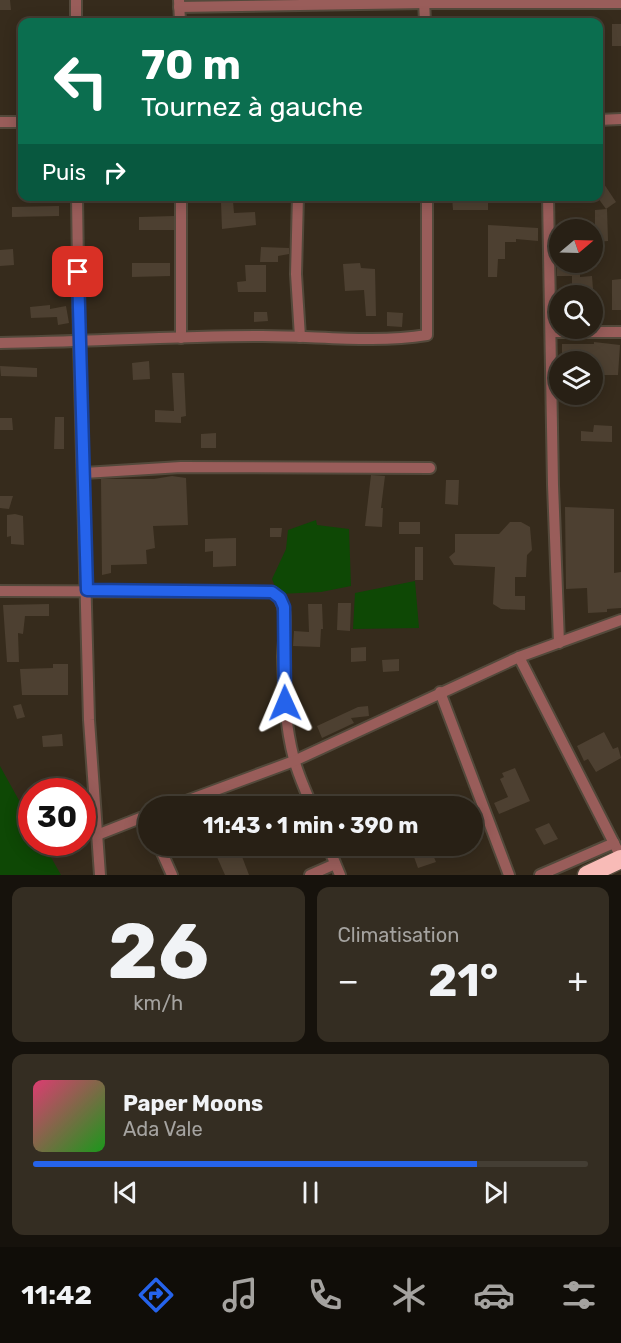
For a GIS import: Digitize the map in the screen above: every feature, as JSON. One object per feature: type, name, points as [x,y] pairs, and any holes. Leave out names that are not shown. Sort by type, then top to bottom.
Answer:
[{"type":"highway","points":[[587,875],[619,853]]},
{"type":"street","points":[[76,0],[76,18]]},
{"type":"street","points":[[424,1],[425,18]]},
{"type":"street","points":[[179,4],[424,1],[621,3]]},
{"type":"street","points":[[603,120],[621,119]]},
{"type":"street","points":[[0,122],[18,122]]},
{"type":"street","points":[[77,201],[89,720],[100,875]]},
{"type":"street","points":[[181,201],[181,338]]},
{"type":"street","points":[[298,201],[296,274],[300,336]]},
{"type":"street","points":[[0,343],[251,336],[411,338],[427,335],[428,201]]},
{"type":"street","points":[[548,201],[550,285]]},
{"type":"street","points":[[603,332],[621,332]]},
{"type":"street","points":[[551,339],[553,485],[559,643]]},
{"type":"street","points":[[84,472],[181,467],[430,468]]},
{"type":"street","points":[[0,591],[272,592],[284,607],[286,722],[294,761],[308,796]]},
{"type":"street","points":[[200,796],[294,761],[519,657],[621,620]]},
{"type":"street","points":[[519,657],[619,853],[540,875]]},
{"type":"street","points":[[440,692],[509,875]]},
{"type":"street","points":[[97,835],[138,821]]},
{"type":"street","points":[[163,856],[172,875]]},
{"type":"street","points":[[332,856],[340,875]]},
{"type":"street","points":[[310,875],[335,864]]},
{"type":"green space","points":[[316,520],[317,525],[349,529],[351,586],[321,592],[278,594],[272,579],[286,549],[288,530]]},
{"type":"green space","points":[[415,581],[419,628],[353,629],[355,593]]},
{"type":"green space","points":[[0,766],[18,799],[18,856],[50,856],[61,875],[0,875]]},
{"type":"building","points":[[0,0],[10,0],[11,10],[0,10]]},
{"type":"building","points":[[612,24],[621,24],[621,46],[612,46]]},
{"type":"building","points":[[603,182],[616,202],[606,209],[600,201],[603,201]]},
{"type":"building","points":[[233,201],[234,213],[255,212],[256,225],[222,229],[221,202]]},
{"type":"building","points":[[452,201],[488,201],[488,210],[453,210]]},
{"type":"building","points":[[59,206],[59,216],[12,217],[12,207]]},
{"type":"building","points":[[607,209],[608,241],[603,241],[603,219],[595,219],[595,210]]},
{"type":"building","points":[[174,216],[174,230],[139,230],[139,217]]},
{"type":"building","points":[[488,225],[538,228],[538,241],[516,239],[516,242],[505,242],[505,259],[498,259],[497,277],[488,277]]},
{"type":"building","points":[[261,247],[289,248],[289,254],[278,256],[278,262],[260,262]]},
{"type":"building","points":[[13,249],[14,265],[0,266],[0,250]]},
{"type":"building","points":[[132,263],[170,263],[170,276],[132,277]]},
{"type":"building","points":[[360,263],[361,268],[375,269],[376,316],[366,316],[364,290],[345,291],[343,264]]},
{"type":"building","points":[[245,265],[266,265],[266,292],[238,292],[237,282],[246,281]]},
{"type":"building","points":[[557,273],[580,273],[580,277],[592,276],[593,285],[572,285],[572,276],[557,276]]},
{"type":"building","points":[[621,279],[621,310],[612,310],[612,280]]},
{"type":"building","points":[[50,305],[50,309],[66,306],[69,323],[58,325],[57,317],[31,318],[30,307]]},
{"type":"building","points":[[254,312],[267,312],[268,321],[254,322]]},
{"type":"building","points":[[387,312],[403,313],[402,327],[387,326]]},
{"type":"building","points":[[594,342],[620,345],[618,375],[603,375],[603,351],[562,351],[562,344],[594,344]]},
{"type":"building","points":[[149,361],[150,379],[133,380],[132,363]]},
{"type":"building","points":[[0,366],[37,368],[37,377],[1,376]]},
{"type":"building","points":[[172,373],[184,373],[186,416],[181,417],[181,423],[155,422],[155,410],[174,411]]},
{"type":"building","points":[[55,417],[64,417],[64,449],[54,449]]},
{"type":"building","points":[[0,418],[12,418],[13,430],[0,430]]},
{"type":"building","points":[[594,425],[612,426],[612,442],[581,441],[581,431],[593,432]]},
{"type":"building","points":[[216,433],[216,448],[201,448],[201,434]]},
{"type":"building","points":[[371,475],[385,476],[381,508],[383,508],[382,527],[365,526]]},
{"type":"building","points":[[172,476],[186,478],[188,525],[153,526],[155,548],[146,550],[147,564],[111,565],[111,573],[102,575],[101,479],[154,479]]},
{"type":"building","points":[[446,480],[459,480],[458,505],[445,504]]},
{"type":"building","points":[[0,496],[13,496],[9,509],[0,508]]},
{"type":"building","points":[[565,507],[614,509],[614,573],[621,572],[621,608],[607,609],[607,612],[588,613],[587,588],[566,589]]},
{"type":"building","points":[[7,515],[23,516],[24,545],[11,544],[11,536],[7,537]]},
{"type":"building","points":[[399,522],[420,522],[420,534],[399,534]]},
{"type":"building","points":[[510,522],[521,522],[530,527],[532,550],[527,555],[526,577],[515,577],[515,596],[525,596],[525,610],[501,609],[493,604],[495,567],[454,565],[449,557],[455,552],[455,534],[499,534]]},
{"type":"building","points":[[270,528],[282,528],[281,537],[270,537]]},
{"type":"building","points":[[236,538],[236,566],[213,567],[213,551],[205,552],[205,539]]},
{"type":"building","points":[[415,547],[423,547],[423,580],[415,580]]},
{"type":"building","points":[[338,603],[351,603],[350,631],[337,630]]},
{"type":"building","points":[[49,604],[49,616],[25,616],[23,634],[18,633],[19,662],[7,662],[3,605]]},
{"type":"building","points":[[308,604],[322,604],[323,629],[321,629],[320,647],[293,646],[294,631],[309,632]]},
{"type":"building","points":[[366,647],[366,661],[351,662],[351,648]]},
{"type":"building","points":[[399,659],[399,671],[383,672],[382,660]]},
{"type":"building","points":[[53,664],[68,664],[68,695],[22,695],[20,669],[53,668]]},
{"type":"building","points":[[21,704],[25,717],[17,719],[13,706]]},
{"type":"building","points":[[368,706],[369,716],[351,718],[354,723],[322,738],[317,726],[358,707]]},
{"type":"building","points":[[604,732],[613,749],[618,747],[621,758],[596,772],[588,759],[584,761],[577,746]]},
{"type":"building","points":[[62,734],[63,746],[43,747],[42,736]]},
{"type":"building","points":[[515,768],[530,801],[499,814],[494,803],[508,797],[500,779],[504,777],[502,773]]},
{"type":"building","points":[[549,823],[558,839],[544,845],[535,829]]},
{"type":"building","points":[[217,856],[242,856],[249,875],[225,875]]},
{"type":"building","points":[[414,856],[433,856],[436,862],[418,868]]},
{"type":"route","points":[[78,272],[87,590],[272,592],[280,598],[284,607],[285,703]]}]
